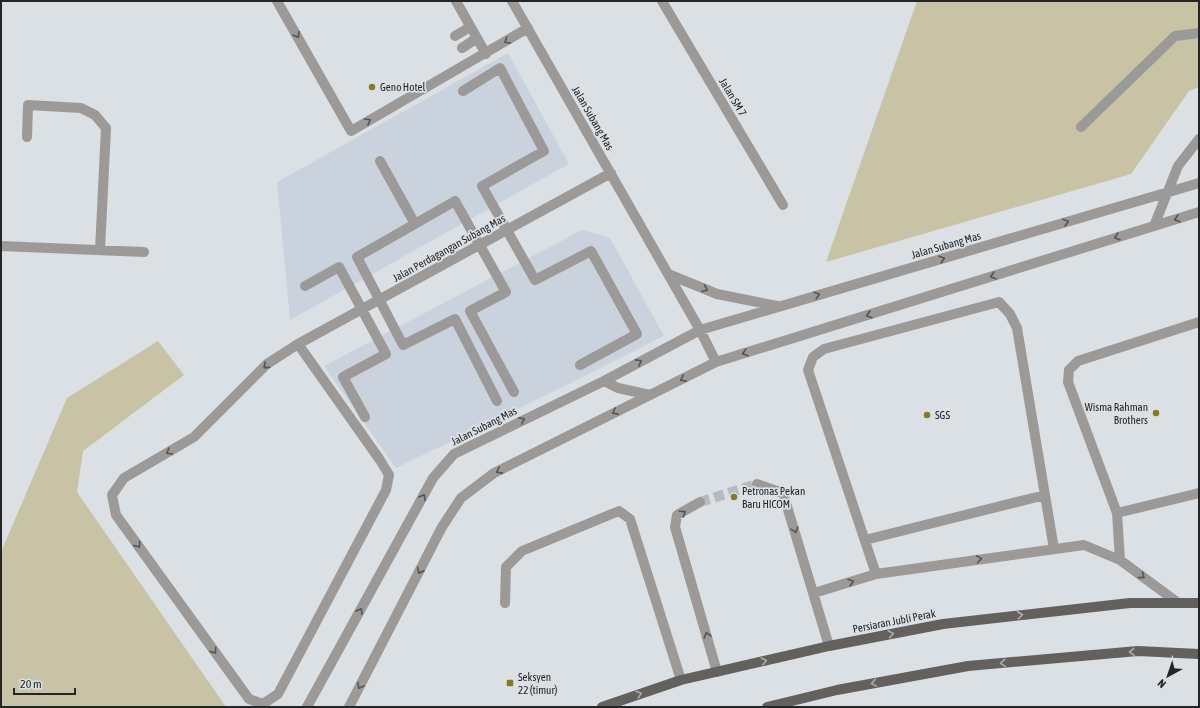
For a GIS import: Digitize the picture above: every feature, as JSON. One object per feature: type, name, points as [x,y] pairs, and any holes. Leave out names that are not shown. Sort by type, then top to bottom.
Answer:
[{"type":"main road","name":"Persiaran Jubli Perak","points":[[602,707],[681,680],[829,646],[943,624],[1130,603],[1199,603]]},
{"type":"main road","points":[[767,707],[837,690],[968,666],[1138,651],[1199,654]]},
{"type":"street","points":[[277,1],[351,131],[486,54],[528,28]]},
{"type":"street","points":[[456,1],[486,54]]},
{"type":"street","name":"Jalan SM 7","points":[[662,1],[783,205]]},
{"type":"street","name":"Jalan Subang Mas","points":[[514,2],[700,330],[716,362]]},
{"type":"street","points":[[455,36],[470,27]]},
{"type":"street","points":[[1081,128],[1175,36],[1199,33]]},
{"type":"street","points":[[462,48],[477,38]]},
{"type":"street","points":[[463,91],[500,68],[544,151],[482,186],[535,280],[591,251],[637,334],[580,365]]},
{"type":"street","points":[[27,137],[28,105],[81,108],[95,114],[106,128],[100,250]]},
{"type":"street","points":[[1154,226],[1178,166],[1199,139]]},
{"type":"street","points":[[380,161],[415,224]]},
{"type":"street","name":"Jalan Perdagangan Subang Mas","points":[[298,344],[389,475],[386,490],[278,694],[263,704],[249,699],[116,515],[112,495],[124,478],[194,437],[267,364],[298,344],[611,173]]},
{"type":"street","name":"Jalan Subang Mas","points":[[307,707],[433,478],[454,454],[604,381],[700,330],[1199,183]]},
{"type":"street","points":[[497,401],[455,319],[403,345],[357,257],[456,201],[506,292],[470,311],[514,392]]},
{"type":"street","points":[[349,707],[442,528],[461,498],[494,473],[716,362],[1199,212]]},
{"type":"street","points":[[1,246],[144,252]]},
{"type":"street","points":[[304,286],[339,267],[386,354],[343,377],[365,417]]},
{"type":"street","points":[[668,274],[717,294],[780,306]]},
{"type":"street","points":[[876,574],[808,370],[813,357],[824,348],[999,302],[1010,314],[1017,328],[1054,549]]},
{"type":"street","points":[[1120,560],[1117,512],[1068,382],[1069,370],[1078,361],[1199,322]]},
{"type":"street","points":[[604,381],[618,388],[650,395]]},
{"type":"street","points":[[757,484],[784,493],[829,646]]},
{"type":"street","points":[[1117,512],[1199,493]]},
{"type":"street","points":[[865,540],[1045,495]]},
{"type":"street","points":[[700,502],[677,515],[675,527],[717,672]]},
{"type":"street","points":[[505,603],[506,567],[522,551],[619,511],[630,519],[681,680]]},
{"type":"street","points":[[814,594],[876,574],[1084,545],[1120,560],[1177,602]]},
{"type":"shaded area","points":[[917,1],[1199,1],[1199,87],[1189,91],[1131,174],[826,262]]},
{"type":"shaded area","points":[[508,53],[569,164],[290,320],[277,182]]},
{"type":"shaded area","points":[[582,230],[610,238],[664,336],[396,468],[324,366]]},
{"type":"shaded area","points":[[158,341],[184,375],[83,451],[77,492],[226,707],[1,707],[1,552],[67,398]]},
{"type":"tunnel","points":[[700,502],[757,484]]},
{"type":"place","name":"Geno Hotel","points":[[372,87]]},
{"type":"place","name":"Wisma Rahman Brothers","points":[[1156,413]]},
{"type":"place","name":"SGS","points":[[927,415]]},
{"type":"place","name":"Petronas Pekan Baru HICOM","points":[[734,497]]},
{"type":"place","name":"Seksyen 22 (timur)","points":[[510,683]]}]
